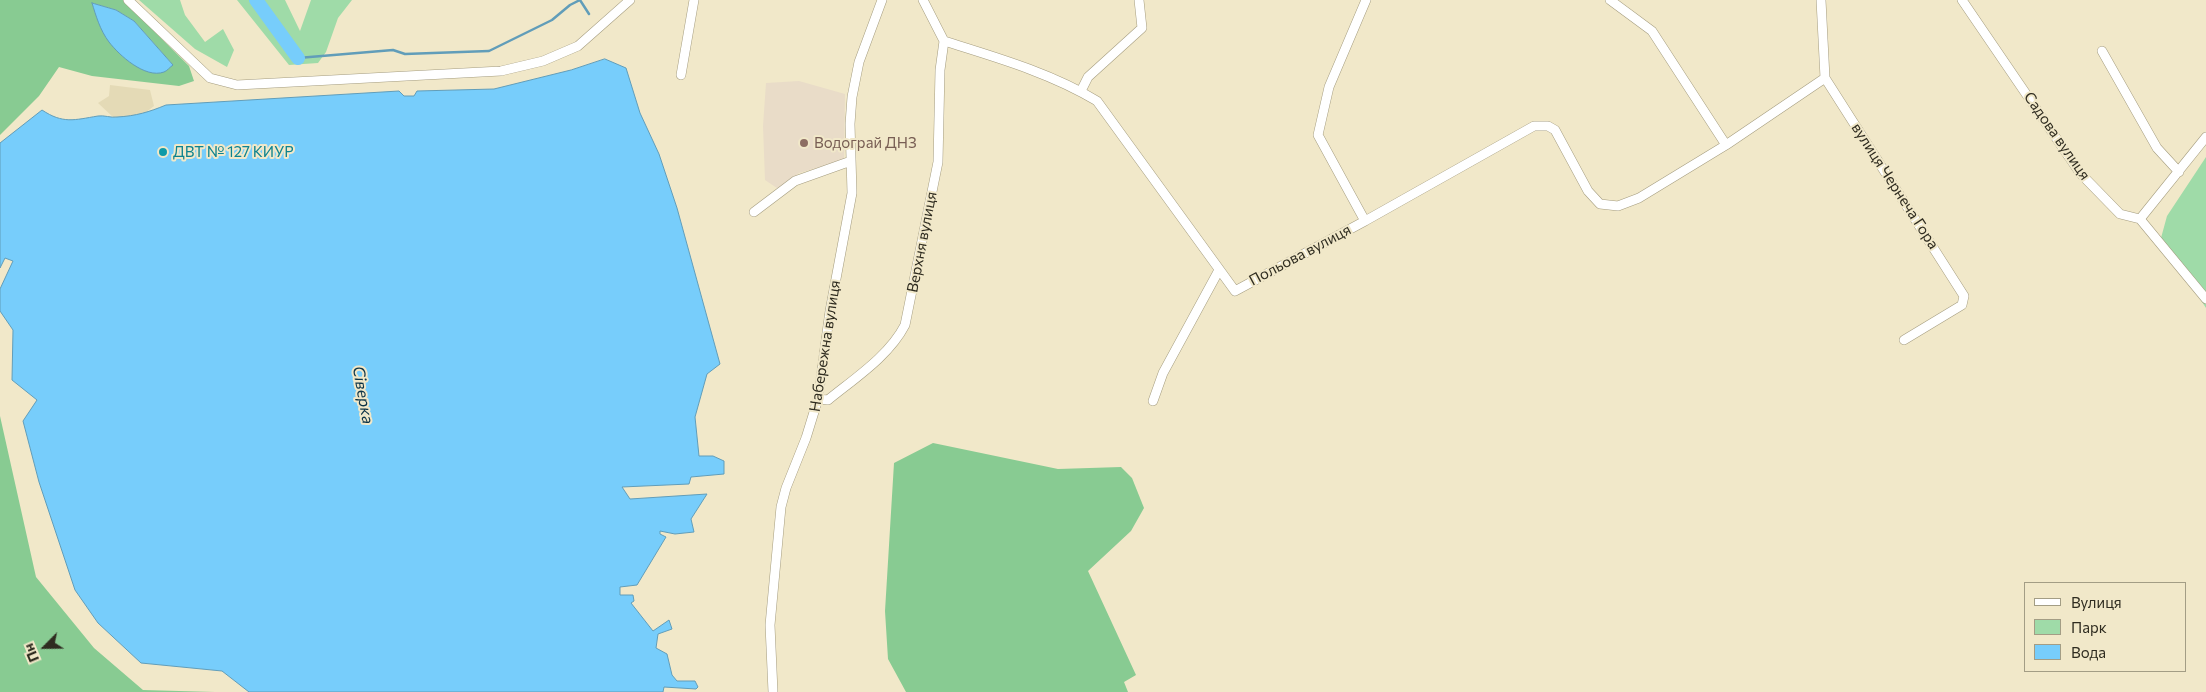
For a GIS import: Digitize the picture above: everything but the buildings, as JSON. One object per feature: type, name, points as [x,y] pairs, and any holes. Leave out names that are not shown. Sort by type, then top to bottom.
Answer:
[{"type":"street","points":[[130,1],[210,78],[237,85],[501,70],[543,61],[578,46],[630,0]]},
{"type":"street","points":[[681,75],[694,0]]},
{"type":"street","name":"Набережна вулиця","points":[[773,692],[770,625],[781,507],[818,399],[830,311],[852,193],[851,110],[857,71],[882,0]]},
{"type":"street","points":[[923,0],[944,41],[997,57],[1081,91],[1097,101],[1219,270],[1163,373],[1153,401]]},
{"type":"street","points":[[1081,91],[1088,77],[1142,28],[1139,0]]},
{"type":"street","name":"Польова вулиця","points":[[1219,270],[1235,291],[1365,220],[1318,135],[1329,87],[1366,0]]},
{"type":"street","points":[[1610,0],[1652,31],[1726,145]]},
{"type":"street","points":[[1365,220],[1534,126],[1548,126],[1555,130],[1588,191],[1600,204],[1618,206],[1639,198],[1726,145],[1825,78],[1822,0]]},
{"type":"street","name":"Садова вулиця","points":[[1962,0],[2080,173],[2120,214],[2140,219]]},
{"type":"street","name":"Верхня вулиця","points":[[818,399],[828,400],[876,360],[896,341],[906,325],[938,162],[940,70],[944,41]]},
{"type":"street","points":[[2102,51],[2157,148],[2179,172]]},
{"type":"street","name":"вулиця Чернеча Гора","points":[[1825,78],[1964,296],[1962,305],[1904,340]]},
{"type":"street","points":[[2206,136],[2140,219],[2206,299]]},
{"type":"street","points":[[754,212],[795,181],[851,161]]},
{"type":"shaded area","name":"Водограй ДНЗ","points":[[799,81],[845,94],[844,160],[799,173],[780,190],[765,180],[763,126],[766,83]]},
{"type":"green space","points":[[0,0],[123,0],[189,66],[194,81],[179,86],[92,76],[59,67],[39,96],[0,135]],"holes":[[[92,3],[116,10],[134,21],[173,65]]]},
{"type":"green space","points":[[139,0],[180,0],[185,15],[205,42],[223,29],[234,50],[227,67],[195,49]]},
{"type":"green space","points":[[237,0],[285,0],[300,31],[311,0],[352,0],[338,18],[326,52],[318,63],[289,65]]},
{"type":"green space","points":[[2206,157],[2206,308],[2161,238],[2167,216]]},
{"type":"green space","points":[[0,416],[36,577],[94,648],[143,690],[215,692],[0,692]]},
{"type":"green space","points":[[933,443],[1058,469],[1121,467],[1132,478],[1144,508],[1131,531],[1088,571],[1136,675],[1124,682],[1128,692],[906,692],[888,659],[885,611],[894,463]]},
{"type":"sand","points":[[110,85],[150,90],[154,106],[141,116],[114,118],[98,103],[109,96]]},
{"type":"water","points":[[92,3],[116,10],[134,21],[173,65],[165,71],[157,73],[149,72],[133,65],[113,47],[106,37]]},
{"type":"water","points":[[605,59],[626,68],[640,113],[659,154],[677,208],[720,364],[707,374],[695,417],[699,456],[713,456],[724,461],[724,474],[691,477],[689,484],[622,487],[630,499],[707,494],[691,519],[694,532],[675,534],[660,531],[660,534],[666,537],[637,585],[620,587],[620,595],[633,595],[634,601],[631,603],[653,631],[669,620],[672,629],[658,634],[656,648],[667,654],[672,675],[677,681],[695,681],[698,687],[696,689],[664,687],[663,692],[249,692],[222,671],[141,663],[98,623],[75,590],[39,482],[23,421],[37,400],[12,380],[13,330],[0,311],[0,289],[13,261],[5,258],[0,268],[0,143],[42,110],[56,117],[75,120],[100,116],[130,116],[166,105],[399,91],[404,96],[414,96],[417,91],[494,89],[571,70]]},
{"type":"waterway","name":"Сіверка","points":[[256,0],[298,58]]},
{"type":"waterway","points":[[298,58],[393,50],[405,54],[489,51],[552,20],[570,5],[580,0],[589,14]]},
{"type":"place","name":"Водограй ДНЗ","points":[[804,143]]},
{"type":"place","name":"ДВТ № 127 КИУР","points":[[163,152]]}]
